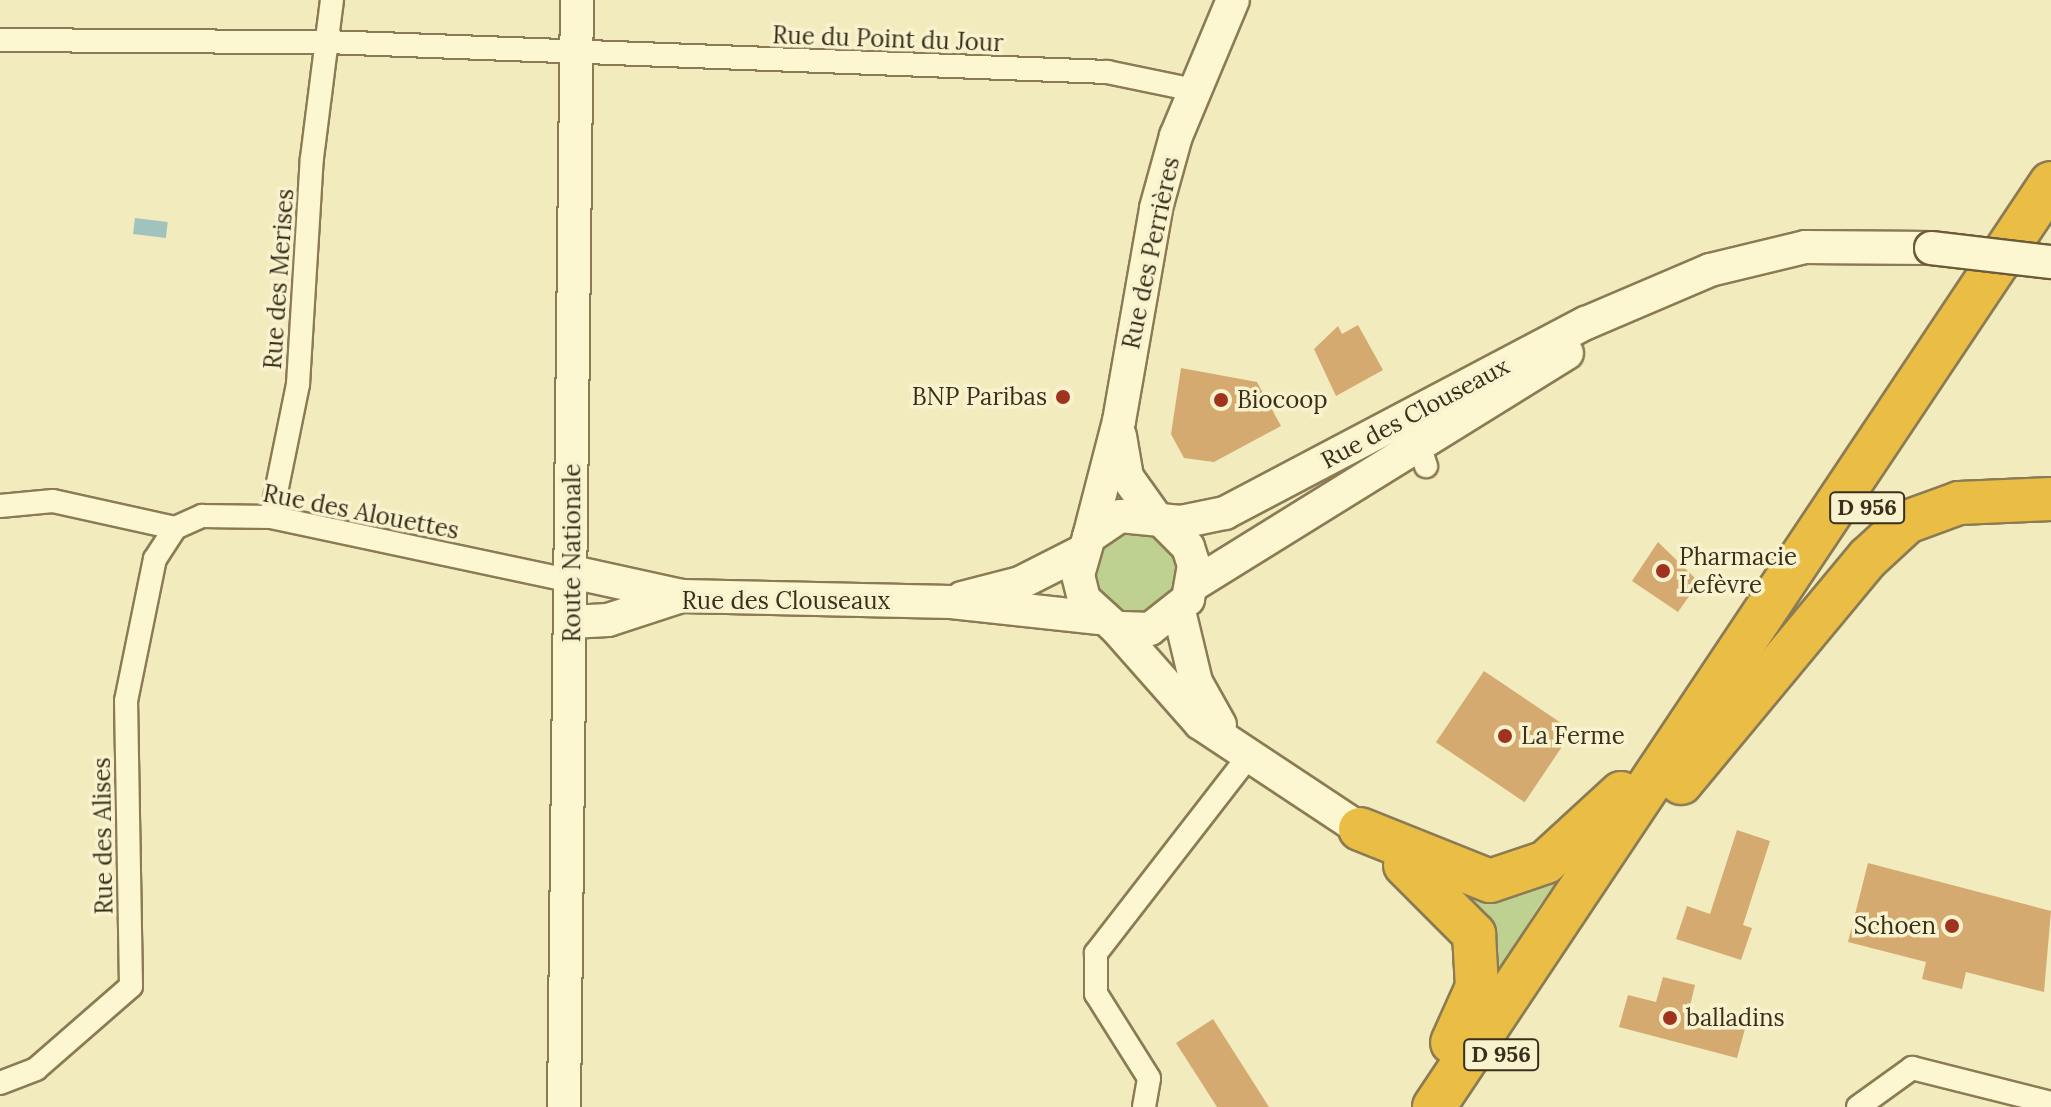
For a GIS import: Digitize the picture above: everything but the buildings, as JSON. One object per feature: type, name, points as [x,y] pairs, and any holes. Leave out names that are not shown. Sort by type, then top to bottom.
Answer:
[{"type":"highway","name":"D 956","points":[[1434,1107],[2051,183]]},
{"type":"highway","name":"D 956","points":[[1467,1107],[2051,232]]},
{"type":"highway","name":"D 956","points":[[1681,783],[1868,558],[1907,522],[1959,503],[2051,499]]},
{"type":"highway","name":"D 956","points":[[1360,829],[1465,877],[1490,881],[1546,862],[1613,804],[1800,558]]},
{"type":"highway","name":"D 956","points":[[1360,829],[1435,889],[1474,934],[1477,987],[1424,1107]]},
{"type":"street","name":"Rue des Merises","points":[[271,517],[298,384],[332,0]]},
{"type":"street","name":"Route Nationale","points":[[564,1107],[579,56],[577,0]]},
{"type":"street","name":"Rue des Perrières","points":[[1085,544],[1119,421],[1156,208],[1194,90],[1233,0]]},
{"type":"street","name":"Rue du Point du Jour","points":[[0,40],[327,42],[579,56],[1107,72],[1194,90]]},
{"type":"street","name":"Rue des Clouseaux","points":[[1186,598],[1426,437],[1666,288],[1805,247],[1931,248],[2051,262]]},
{"type":"street","name":"Rue des Perrières","points":[[1119,421],[1127,477],[1159,519]]},
{"type":"street","name":"Rue des Clouseaux","points":[[1159,519],[1225,513],[1426,437]]},
{"type":"street","points":[[0,506],[53,501],[175,528]]},
{"type":"street","name":"Rue des Alouettes","points":[[175,528],[202,516],[271,517],[572,577]]},
{"type":"street","points":[[951,602],[1020,583],[1085,544],[1120,516],[1159,519],[1188,547],[1186,598],[1196,682],[1241,750]]},
{"type":"street","name":"Rue des Alises","points":[[0,1083],[36,1069],[131,986],[126,701],[155,559],[175,528]]},
{"type":"street","points":[[1085,544],[1084,599],[1200,723],[1360,829]]},
{"type":"street","points":[[572,577],[682,596]]},
{"type":"street","name":"Rue des Clouseaux","points":[[571,622],[608,620],[682,596],[951,602],[1107,623]]},
{"type":"street","points":[[1107,623],[1150,629],[1186,598]]},
{"type":"street","points":[[1144,1107],[1149,1078],[1096,994],[1096,953],[1241,750]]},
{"type":"street","points":[[1858,1107],[1912,1068],[2051,1103]]},
{"type":"green space","points":[[1135,530],[1151,533],[1165,542],[1174,556],[1177,572],[1174,588],[1165,602],[1151,611],[1135,614],[1119,611],[1105,602],[1096,588],[1093,572],[1096,556],[1105,542],[1119,533]]},
{"type":"green space","points":[[1579,849],[1537,909],[1487,988],[1465,892]]},
{"type":"water","points":[[135,218],[168,222],[166,238],[133,234]]},
{"type":"place","name":"BNP Paribas","points":[[1063,397]]},
{"type":"place","name":"Biocoop","points":[[1221,400]]},
{"type":"place","name":"Pharmacie Lefèvre","points":[[1663,571]]},
{"type":"place","name":"La Ferme","points":[[1505,736]]},
{"type":"place","name":"Schoen","points":[[1952,926]]},
{"type":"place","name":"balladins","points":[[1670,1018]]}]
